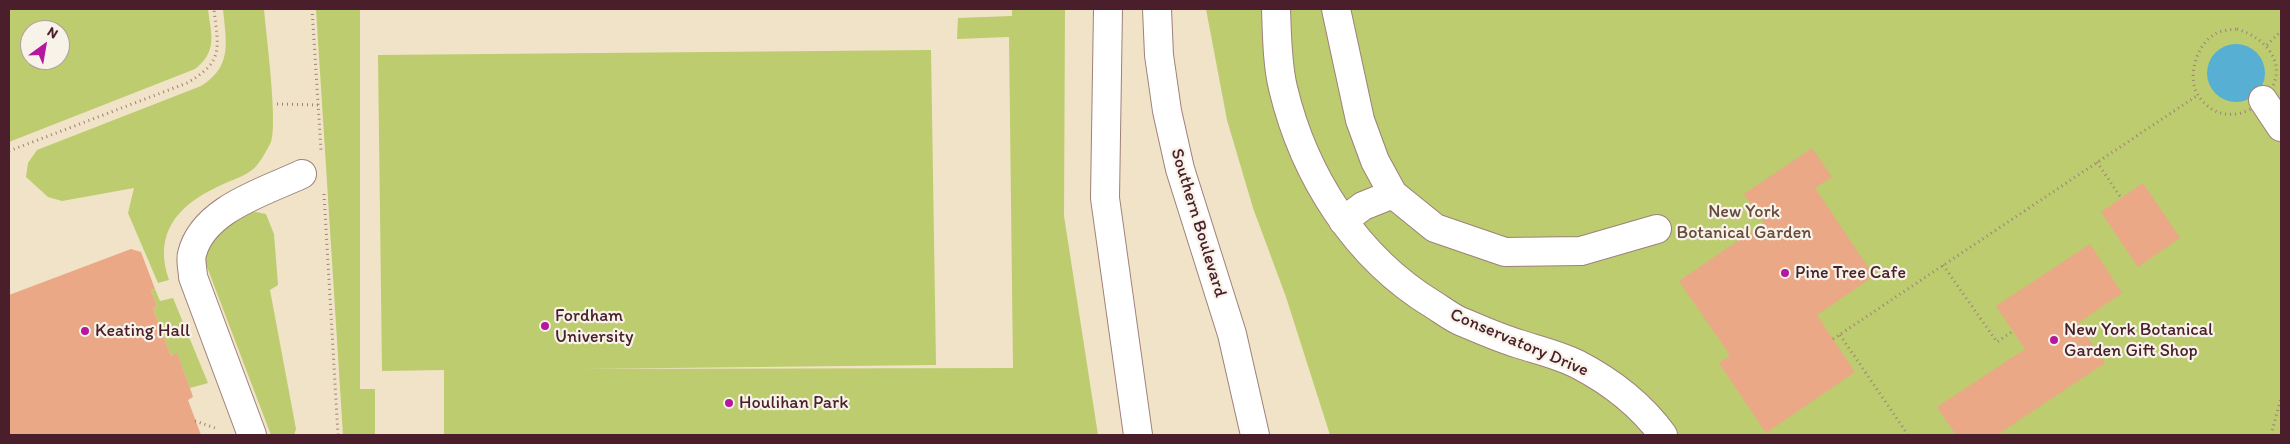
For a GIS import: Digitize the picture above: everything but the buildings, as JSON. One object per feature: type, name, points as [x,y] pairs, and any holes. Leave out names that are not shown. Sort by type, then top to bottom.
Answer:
[{"type":"main road","points":[[1108,9],[1104,198],[1138,435]]},
{"type":"main road","name":"Southern Boulevard","points":[[1157,9],[1159,55],[1167,111],[1180,168],[1232,334],[1255,435]]},
{"type":"main road","name":"Conservatory Drive","points":[[1276,9],[1282,87],[1299,138],[1320,187],[1343,221],[1375,261],[1415,294],[1457,320],[1516,343],[1576,363],[1618,389],[1652,420],[1663,435]]},
{"type":"main road","points":[[1336,9],[1360,120],[1375,161],[1393,194],[1435,228],[1505,252],[1581,251],[1657,229]]},
{"type":"main road","points":[[2263,100],[2281,127]]},
{"type":"main road","points":[[252,435],[193,277],[191,256],[207,225],[220,213],[302,174]]},
{"type":"main road","points":[[1343,221],[1363,206],[1393,194]]},
{"type":"path","points":[[9,151],[187,83],[205,73],[216,58],[218,42],[214,9]]},
{"type":"path","points":[[312,9],[321,153]]},
{"type":"path","points":[[2263,100],[2246,112],[2232,116],[2214,110],[2198,95],[2194,80],[2195,62],[2200,49],[2212,36],[2223,31],[2237,29],[2253,34],[2267,45],[2281,30]]},
{"type":"path","points":[[1833,340],[2198,95]]},
{"type":"path","points":[[277,104],[318,105]]},
{"type":"path","points":[[2097,162],[2121,198]]},
{"type":"path","points":[[324,192],[338,435]]},
{"type":"path","points":[[1943,265],[1997,342],[2012,331]]},
{"type":"path","points":[[1840,335],[1908,435]]},
{"type":"path","points":[[2271,435],[2281,398]]},
{"type":"green space","points":[[9,9],[208,9],[211,35],[210,49],[207,56],[195,69],[9,142]]},
{"type":"green space","points":[[223,9],[264,9],[273,117],[271,142],[255,168],[203,195],[190,203],[180,213],[172,223],[164,249],[169,280],[158,283],[128,213],[134,188],[62,201],[48,197],[26,177],[28,163],[37,150],[201,86],[211,78],[223,62],[226,43]]},
{"type":"green space","points":[[316,9],[360,9],[360,389],[375,389],[375,435],[343,435]]},
{"type":"green space","points":[[1012,9],[1065,9],[1064,216],[1098,435],[444,435],[444,370],[382,371],[378,55],[931,50],[936,365],[581,369],[1013,368],[1009,37],[957,39],[958,18],[1012,16]]},
{"type":"green space","name":"New York Botanical Garden","points":[[1206,9],[2281,9],[2281,435],[1330,435],[1286,297],[1253,208],[1227,120]]},
{"type":"green space","points":[[246,210],[266,214],[274,234],[278,285],[270,290],[296,429],[294,435],[271,435],[204,259],[207,241]]},
{"type":"green space","points":[[155,289],[160,301],[173,298],[208,383],[190,388],[177,354],[171,356],[153,308],[157,306],[151,290]]},
{"type":"water","points":[[2236,44],[2247,46],[2257,52],[2263,62],[2265,73],[2263,84],[2257,94],[2247,100],[2236,102],[2225,100],[2215,94],[2209,84],[2207,73],[2209,62],[2215,52],[2225,46]]},
{"type":"place","name":"Pine Tree Cafe","points":[[1785,273]]},
{"type":"place","name":"Fordham University","points":[[545,326]]},
{"type":"place","name":"Keating Hall","points":[[85,331]]},
{"type":"place","name":"New York Botanical Garden Gift Shop","points":[[2054,340]]},
{"type":"place","name":"Houlihan Park","points":[[729,403]]}]
